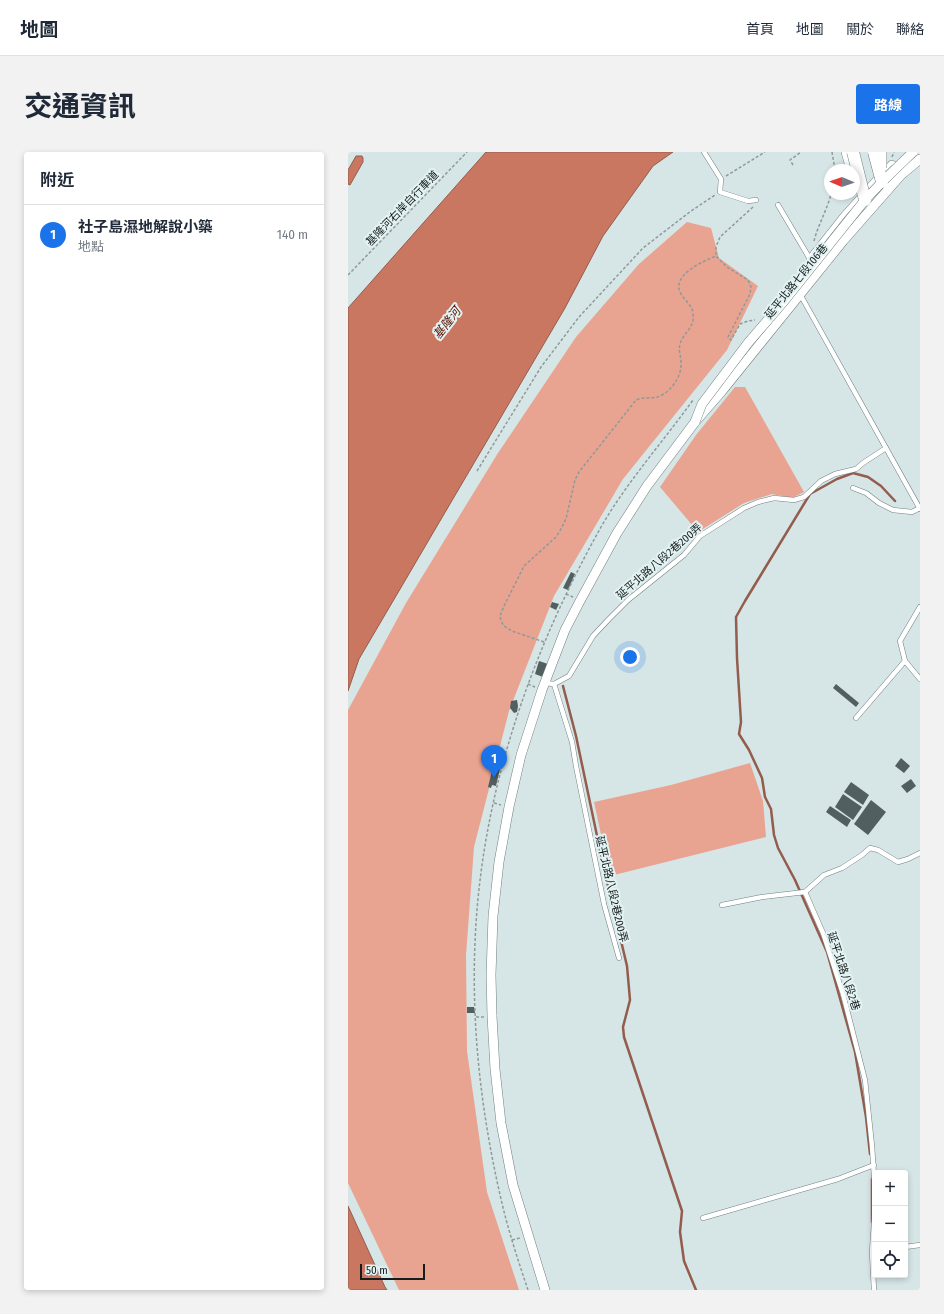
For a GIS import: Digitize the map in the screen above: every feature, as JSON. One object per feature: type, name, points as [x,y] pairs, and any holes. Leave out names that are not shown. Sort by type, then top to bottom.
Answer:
[{"type":"street","points":[[846,152],[849,164]]},
{"type":"street","points":[[853,152],[865,200]]},
{"type":"street","points":[[874,152],[882,182]]},
{"type":"street","points":[[882,152],[882,182]]},
{"type":"street","points":[[545,1290],[527,1236],[513,1185],[501,1123],[495,1069],[492,1016],[491,975],[493,916],[499,862],[509,807],[521,756],[550,684],[565,630],[617,533],[647,486],[694,422],[702,404],[729,367],[865,200],[913,152]]},
{"type":"street","name":"延平北路七段106巷","points":[[694,422],[722,391],[868,212],[901,175],[920,159]]},
{"type":"street","points":[[860,190],[865,200]]},
{"type":"lane","points":[[704,152],[721,179],[720,192],[748,201],[757,202]]},
{"type":"lane","points":[[809,258],[844,214],[891,163],[901,165],[917,152]]},
{"type":"lane","points":[[778,205],[812,263],[791,294],[798,298],[920,509],[912,512],[893,510],[879,503],[866,493],[853,488]]},
{"type":"lane","name":"延平北路八段2巷200弄","points":[[619,958],[604,904],[572,742],[550,684],[569,676],[594,636],[609,619],[628,600],[684,555],[700,536],[744,508],[758,502],[774,498],[790,500],[804,497],[821,481],[835,474],[856,468],[886,448]]},
{"type":"lane","points":[[920,607],[900,641],[905,660],[920,679]]},
{"type":"lane","points":[[856,718],[905,660]]},
{"type":"lane","points":[[722,905],[762,897],[805,892],[824,875],[842,868],[870,848],[878,850],[898,862],[908,860],[920,853]]},
{"type":"lane","name":"延平北路八段2巷","points":[[805,892],[823,933],[843,994],[865,1080],[874,1170]]},
{"type":"lane","points":[[703,1218],[838,1179],[874,1165]]},
{"type":"lane","points":[[908,1247],[920,1245]]},
{"type":"lane","points":[[874,1278],[874,1290]]},
{"type":"path","name":"基隆河右岸自行車道","points":[[348,275],[467,152]]},
{"type":"path","points":[[721,179],[765,152]]},
{"type":"path","points":[[793,165],[790,160],[801,152]]},
{"type":"path","points":[[832,152],[834,164]]},
{"type":"path","points":[[477,471],[541,367],[578,317],[643,248],[691,210],[720,192]]},
{"type":"path","points":[[818,247],[813,243],[816,230],[829,200]]},
{"type":"path","points":[[757,202],[720,237],[716,248],[716,256],[727,267],[748,280],[751,287],[750,294],[728,337],[731,340],[740,324],[757,320]]},
{"type":"path","points":[[544,642],[512,631],[504,626],[500,616],[504,606],[524,566],[556,537],[561,529],[566,519],[575,480],[579,472],[636,400],[640,398],[658,397],[664,395],[675,384],[682,364],[679,351],[680,343],[693,323],[694,313],[690,304],[680,293],[680,284],[683,275],[704,261],[716,256]]},
{"type":"shaded area","points":[[687,222],[711,228],[719,258],[758,286],[727,350],[623,479],[554,596],[509,711],[474,847],[466,955],[467,1051],[487,1192],[519,1290],[399,1290],[348,1183],[348,710],[406,603],[498,453],[576,337],[639,264]]},
{"type":"shaded area","points":[[735,387],[745,387],[804,492],[792,498],[772,494],[744,503],[698,532],[660,487],[696,435]]},
{"type":"shaded area","points":[[750,763],[763,801],[766,837],[610,876],[594,802],[671,785]]},
{"type":"water","name":"基隆河","points":[[486,152],[673,152],[653,166],[603,236],[565,308],[359,659],[348,691],[348,308]]},
{"type":"water","points":[[356,156],[362,156],[363,162],[350,185],[348,184],[348,170]]},
{"type":"water","points":[[348,1206],[385,1287],[387,1290],[348,1290]]},
{"type":"building","points":[[571,572],[575,574],[568,590],[563,588]]},
{"type":"building","points":[[552,602],[559,604],[556,610],[550,607]]},
{"type":"building","points":[[539,661],[548,664],[543,677],[535,674]]},
{"type":"building","points":[[836,684],[859,703],[856,707],[833,688]]},
{"type":"building","points":[[517,700],[517,712],[514,713],[510,708],[511,701]]},
{"type":"building","points":[[901,758],[910,766],[904,773],[895,766]]},
{"type":"building","points":[[495,768],[500,769],[496,786],[492,785],[491,788],[488,787],[492,771],[494,772]]},
{"type":"building","points":[[911,779],[916,786],[907,793],[901,786]]},
{"type":"building","points":[[851,782],[869,795],[863,805],[844,792]]},
{"type":"building","points":[[843,794],[862,807],[853,820],[835,807]]},
{"type":"building","points":[[871,800],[886,812],[868,835],[854,824]]},
{"type":"building","points":[[830,806],[851,820],[847,827],[826,812]]},
{"type":"building","points":[[467,1007],[474,1007],[475,1013],[467,1013]]},
{"type":"waterway","points":[[870,1154],[866,1117],[855,1052],[827,952],[795,880],[778,848],[774,835],[771,809],[765,797],[762,778],[749,750],[739,734],[741,722],[736,617],[810,494],[837,479],[853,473],[868,477],[881,486],[895,501]]},
{"type":"waterway","points":[[563,686],[576,736],[604,869],[627,966],[630,1000],[623,1027],[624,1037],[682,1211],[680,1232],[684,1261],[696,1290]]},
{"type":"place","name":"社子島濕地解說小築","points":[[494,778]]}]
